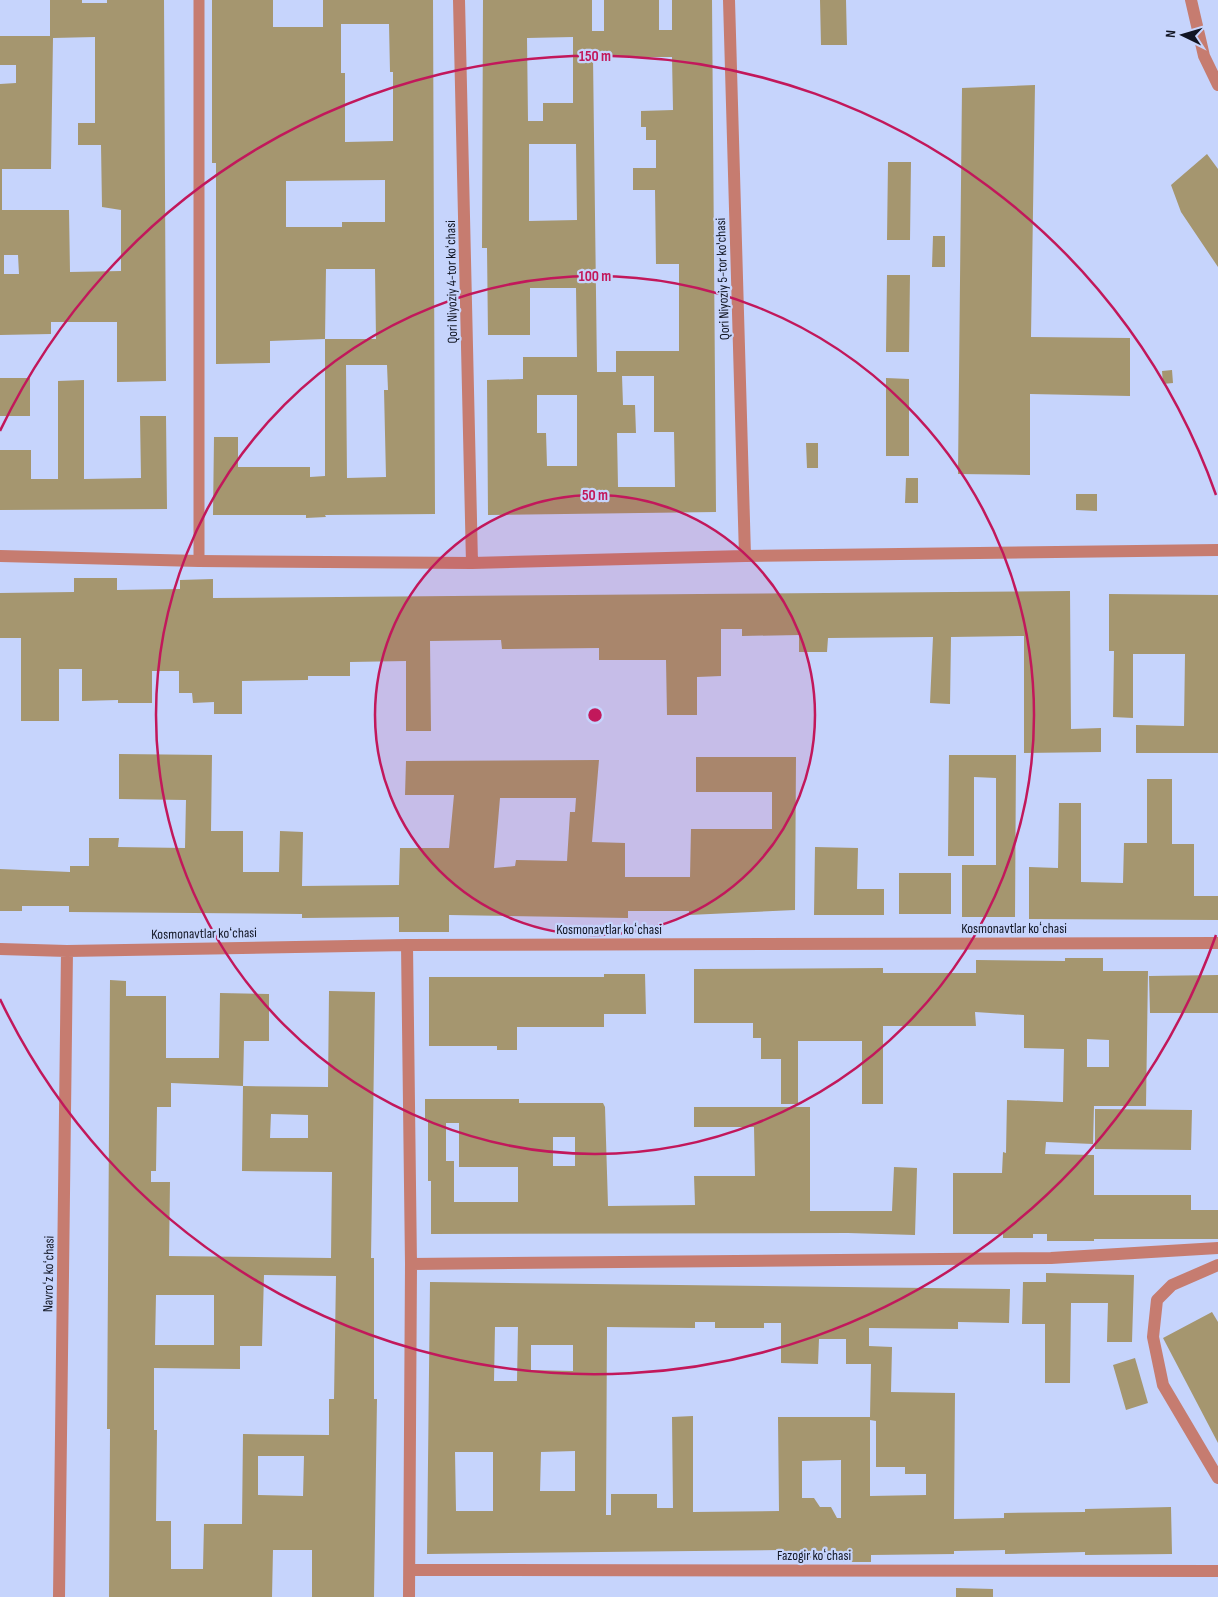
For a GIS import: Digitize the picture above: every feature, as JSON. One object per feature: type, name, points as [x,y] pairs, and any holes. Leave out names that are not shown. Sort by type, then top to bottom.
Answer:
[{"type":"street","name":"Qori Niyoziy 4-tor koʻchasi","points":[[459,0],[472,563]]},
{"type":"street","name":"Qori Niyoziy 5-tor ko'chasi","points":[[729,0],[745,556]]},
{"type":"street","points":[[1191,0],[1204,56],[1218,85]]},
{"type":"street","points":[[0,556],[198,561],[472,563],[745,556],[1218,550]]},
{"type":"street","name":"Kosmonavtlar koʻchasi","points":[[0,949],[67,951],[407,945],[1218,943]]},
{"type":"street","points":[[407,945],[411,1264],[409,1597]]},
{"type":"street","name":"Navroʻz koʻchasi","points":[[59,1597],[67,951]]},
{"type":"street","points":[[411,1264],[1051,1258],[1218,1248]]},
{"type":"street","points":[[1218,1265],[1172,1285],[1157,1300],[1154,1337],[1163,1385],[1218,1478]]},
{"type":"street","name":"Fazogir koʻchasi","points":[[410,1570],[1218,1571]]},
{"type":"lane","points":[[198,561],[199,0]]},
{"type":"building","points":[[50,0],[82,0],[82,3],[107,3],[107,0],[164,0],[166,381],[117,382],[117,322],[51,322],[51,334],[0,335],[0,84],[16,83],[16,65],[0,65],[0,36],[50,36]],"holes":[[[95,37],[95,123],[78,123],[78,145],[101,145],[102,207],[121,210],[121,271],[70,272],[69,210],[2,210],[2,169],[51,169],[53,38]],[[4,255],[18,255],[19,274],[4,274]]]},
{"type":"building","points":[[212,0],[273,0],[273,27],[323,27],[323,0],[433,0],[435,514],[325,515],[326,517],[306,518],[306,515],[213,515],[214,437],[238,437],[238,467],[310,467],[310,477],[325,476],[325,339],[270,341],[270,363],[216,364],[216,163],[212,163]],"holes":[[[341,24],[389,24],[390,72],[393,72],[393,141],[345,142],[345,73],[341,73]],[[385,180],[385,222],[342,222],[342,227],[286,227],[286,181]],[[326,269],[375,269],[376,339],[325,339]],[[346,365],[387,365],[388,390],[384,390],[386,477],[347,478]]]},
{"type":"building","points":[[483,0],[592,0],[592,31],[604,31],[604,0],[659,0],[659,30],[672,30],[672,0],[712,0],[716,512],[488,515],[487,380],[523,379],[523,357],[577,357],[576,288],[530,288],[530,335],[488,335],[487,248],[482,248]],"holes":[[[573,37],[573,103],[543,103],[543,121],[528,121],[527,38]],[[593,57],[672,57],[673,110],[641,111],[641,127],[646,127],[646,140],[656,140],[656,168],[633,168],[633,190],[655,190],[656,264],[679,264],[679,351],[616,351],[616,372],[597,372]],[[529,144],[576,144],[577,220],[529,221]],[[622,376],[654,376],[654,432],[674,432],[675,487],[618,487],[617,433],[636,433],[635,405],[623,405]],[[537,395],[577,395],[577,466],[547,466],[546,433],[537,433]]]},
{"type":"building","points":[[820,0],[846,0],[847,45],[821,45]]},
{"type":"building","points":[[1035,85],[1031,337],[1130,338],[1130,396],[1030,394],[1030,475],[958,474],[962,88]]},
{"type":"building","points":[[1207,154],[1218,169],[1218,267],[1181,212],[1171,185]]},
{"type":"building","points":[[888,162],[911,162],[910,240],[887,240]]},
{"type":"building","points":[[933,236],[945,236],[945,267],[932,267]]},
{"type":"building","points":[[887,275],[910,275],[909,352],[886,352]]},
{"type":"building","points":[[1172,370],[1173,383],[1163,384],[1162,371]]},
{"type":"building","points":[[0,378],[30,378],[30,416],[0,416]]},
{"type":"building","points":[[886,378],[909,379],[909,456],[886,456]]},
{"type":"building","points":[[84,380],[84,479],[141,478],[140,416],[166,416],[167,509],[0,510],[0,450],[31,450],[31,479],[58,479],[58,381]]},
{"type":"building","points":[[806,443],[818,443],[818,468],[807,468]]},
{"type":"building","points":[[906,478],[918,478],[918,503],[905,503]]},
{"type":"building","points":[[1076,494],[1097,494],[1097,511],[1076,510]]},
{"type":"building","points":[[74,578],[117,578],[117,590],[180,589],[180,580],[213,579],[213,598],[1070,591],[1071,729],[1101,728],[1101,752],[1024,753],[1024,636],[951,637],[950,704],[930,703],[933,637],[828,638],[827,652],[799,652],[799,635],[742,636],[742,629],[721,629],[721,676],[697,677],[697,715],[667,715],[666,660],[599,660],[599,648],[502,649],[501,640],[430,641],[431,731],[406,731],[406,661],[350,662],[350,676],[308,676],[308,680],[242,681],[242,714],[214,714],[214,702],[193,703],[192,693],[179,693],[179,671],[152,671],[152,703],[118,703],[118,700],[82,701],[82,669],[59,669],[59,721],[21,721],[21,638],[0,638],[0,593],[74,592]]},
{"type":"building","points":[[1109,594],[1218,595],[1218,753],[1136,753],[1136,725],[1184,726],[1185,654],[1133,654],[1133,718],[1113,717],[1114,651],[1109,651]]},
{"type":"building","points":[[119,754],[212,755],[211,831],[243,831],[243,872],[279,872],[280,831],[303,832],[302,886],[399,885],[400,848],[449,848],[454,795],[405,795],[406,761],[599,760],[592,842],[625,843],[625,877],[690,877],[691,829],[772,829],[772,792],[696,792],[696,757],[796,757],[795,910],[689,915],[689,911],[628,911],[628,918],[449,915],[449,932],[399,932],[399,917],[302,918],[302,914],[69,912],[69,906],[22,906],[22,911],[0,911],[0,869],[70,872],[70,866],[89,866],[89,838],[119,838],[118,847],[185,848],[186,800],[119,799]],"holes":[[[500,798],[576,798],[575,812],[570,812],[567,861],[516,860],[515,866],[494,868]]]},
{"type":"building","points":[[949,755],[1016,755],[1015,917],[962,917],[962,865],[996,865],[996,778],[974,777],[974,856],[948,856]]},
{"type":"building","points":[[1147,779],[1172,779],[1172,844],[1194,844],[1194,896],[1218,896],[1218,920],[1029,919],[1029,867],[1058,868],[1059,803],[1081,803],[1081,882],[1123,883],[1124,843],[1147,843]]},
{"type":"building","points":[[815,847],[858,848],[857,889],[884,889],[884,915],[814,915]]},
{"type":"building","points":[[899,873],[951,873],[951,914],[899,914]]},
{"type":"building","points":[[1065,958],[1103,958],[1103,971],[1148,971],[1146,1106],[1094,1106],[1093,1144],[1046,1142],[1045,1154],[1094,1155],[1094,1195],[1191,1195],[1191,1210],[1218,1210],[1218,1239],[1047,1241],[1047,1234],[1033,1234],[1033,1238],[1003,1238],[1003,1234],[953,1234],[953,1173],[1002,1173],[1003,1152],[1006,1153],[1007,1100],[1063,1102],[1064,1049],[1024,1048],[1024,1015],[975,1012],[976,1026],[883,1026],[883,1104],[862,1104],[862,1041],[798,1041],[798,1104],[781,1104],[781,1059],[761,1059],[761,1038],[753,1038],[753,1023],[694,1023],[694,969],[883,968],[883,973],[976,973],[976,960],[1065,961]],"holes":[[[1087,1039],[1109,1040],[1109,1067],[1087,1067]]]},
{"type":"building","points":[[604,974],[645,974],[646,1014],[604,1014],[604,1027],[517,1027],[517,1050],[497,1050],[497,1046],[429,1046],[429,977],[604,977]]},
{"type":"building","points":[[1218,975],[1218,1013],[1150,1013],[1149,976]]},
{"type":"building","points":[[110,980],[126,981],[126,996],[166,996],[166,1058],[219,1058],[220,993],[269,994],[269,1041],[244,1041],[243,1086],[328,1087],[329,991],[375,992],[371,1258],[374,1258],[374,1399],[377,1399],[374,1597],[312,1597],[312,1550],[273,1550],[272,1597],[109,1597],[110,1429],[107,1429]],"holes":[[[171,1083],[243,1086],[242,1171],[332,1172],[331,1258],[169,1256],[170,1182],[151,1182],[151,1171],[156,1171],[157,1107],[171,1107]],[[271,1114],[308,1115],[308,1138],[270,1138]],[[264,1275],[336,1276],[334,1399],[329,1399],[329,1435],[243,1434],[242,1524],[204,1524],[203,1569],[171,1569],[171,1521],[156,1521],[157,1430],[154,1430],[154,1368],[240,1369],[240,1346],[262,1346]],[[156,1295],[214,1295],[214,1345],[155,1345]],[[258,1456],[304,1456],[303,1496],[258,1495]]]},
{"type":"building","points":[[425,1099],[519,1099],[519,1103],[603,1103],[605,1107],[608,1206],[695,1205],[694,1176],[755,1176],[754,1127],[694,1127],[694,1107],[810,1107],[810,1211],[892,1211],[894,1167],[917,1168],[915,1235],[848,1233],[431,1234],[431,1181],[428,1181],[428,1119],[425,1119]],"holes":[[[446,1123],[459,1123],[459,1167],[518,1167],[518,1202],[454,1202],[454,1161],[446,1161]],[[553,1137],[575,1137],[575,1166],[553,1166]]]},
{"type":"building","points":[[1095,1109],[1192,1110],[1191,1150],[1095,1149]]},
{"type":"building","points":[[1046,1273],[1134,1275],[1132,1342],[1107,1342],[1108,1303],[1071,1303],[1070,1383],[1045,1383],[1045,1324],[1022,1324],[1023,1282],[1046,1282]]},
{"type":"building","points":[[430,1282],[1010,1289],[1009,1323],[958,1322],[958,1329],[869,1328],[869,1346],[892,1347],[891,1392],[955,1393],[954,1519],[1004,1518],[1004,1513],[1085,1512],[1085,1509],[1171,1507],[1172,1554],[1085,1555],[1085,1552],[1005,1554],[1005,1550],[954,1551],[954,1554],[871,1555],[871,1562],[841,1562],[841,1557],[810,1558],[810,1553],[779,1554],[779,1550],[427,1554]],"holes":[[[695,1322],[715,1322],[715,1328],[764,1328],[764,1323],[781,1323],[781,1363],[818,1364],[819,1339],[846,1339],[846,1364],[871,1364],[870,1417],[778,1417],[779,1511],[693,1512],[693,1416],[672,1417],[673,1508],[657,1508],[657,1494],[611,1494],[611,1515],[606,1515],[607,1327],[695,1328]],[[495,1327],[518,1327],[517,1381],[494,1381]],[[531,1345],[573,1345],[573,1371],[531,1370]],[[870,1420],[876,1421],[876,1467],[905,1467],[905,1474],[926,1474],[926,1495],[870,1496]],[[575,1451],[575,1491],[540,1491],[541,1452]],[[455,1452],[493,1452],[493,1511],[456,1511]],[[841,1460],[841,1518],[837,1518],[831,1507],[820,1507],[814,1498],[802,1498],[802,1461]]]},
{"type":"building","points":[[1212,1312],[1218,1322],[1218,1443],[1163,1338]]},
{"type":"building","points":[[1135,1358],[1148,1403],[1126,1410],[1113,1365]]},
{"type":"building","points":[[956,1588],[993,1589],[993,1597],[956,1597]]}]
